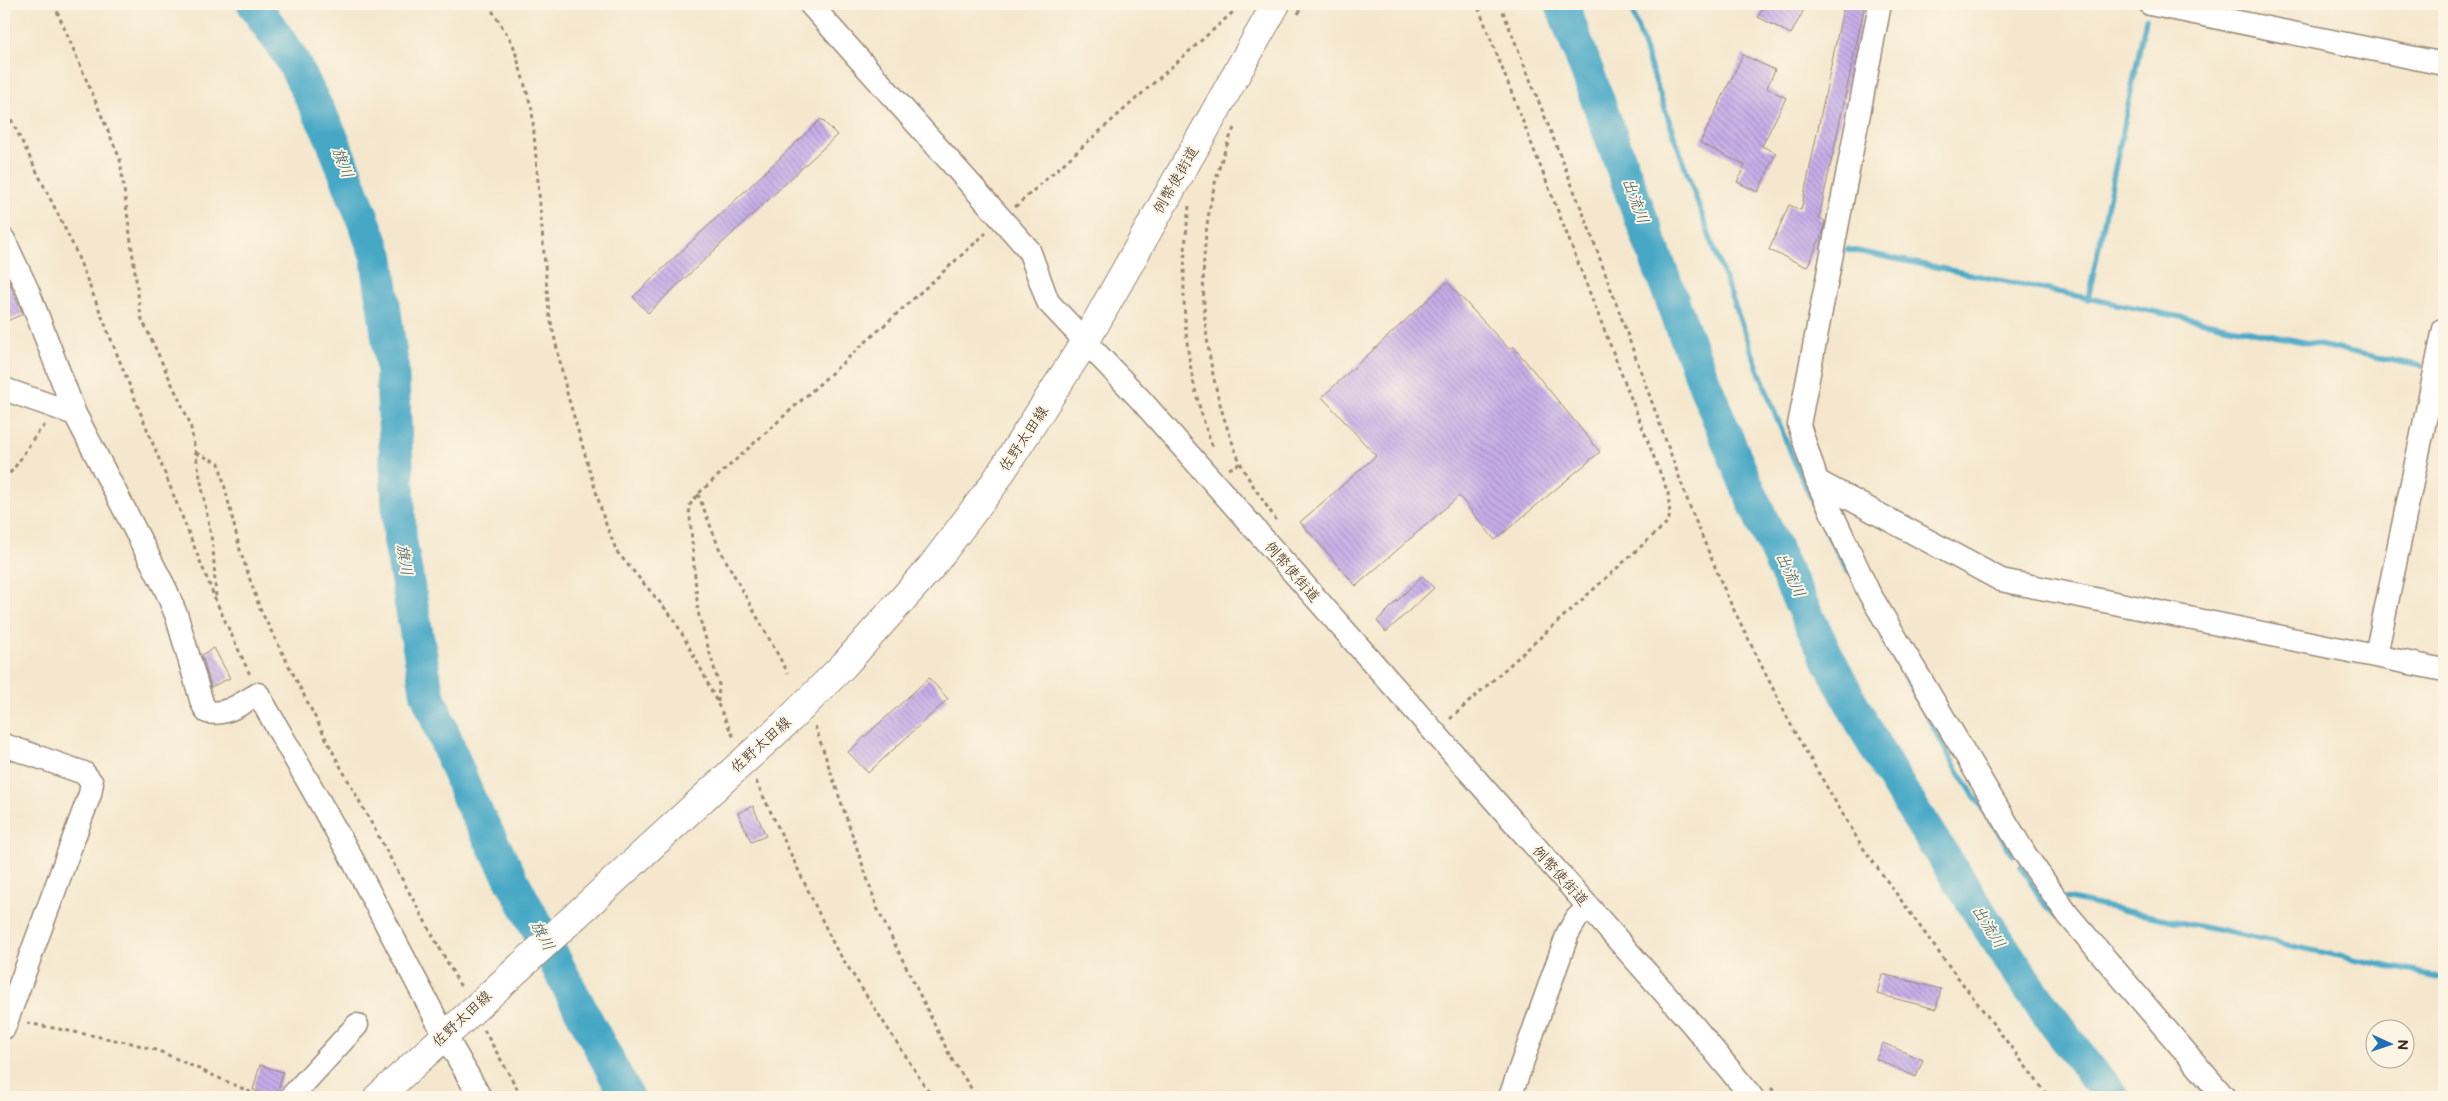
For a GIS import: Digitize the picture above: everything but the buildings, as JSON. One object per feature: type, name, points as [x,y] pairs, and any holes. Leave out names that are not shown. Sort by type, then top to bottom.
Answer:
[{"type":"main road","name":"例幣使街道","points":[[1085,342],[1285,12]]},
{"type":"main road","name":"佐野太田線","points":[[378,1097],[453,1039],[844,665],[932,566],[993,485],[1085,342]]},
{"type":"street","points":[[810,4],[1029,250],[1048,302],[1085,342]]},
{"type":"street","points":[[1880,4],[1798,425],[1817,481],[1868,593],[2025,854],[2068,915],[2224,1097]]},
{"type":"street","points":[[2150,4],[2444,64]]},
{"type":"street","points":[[4,240],[28,292],[69,412],[166,590],[177,617],[202,703],[207,712],[216,714],[231,709],[258,694],[453,1039],[480,1097]]},
{"type":"street","points":[[2376,655],[2444,329]]},
{"type":"street","name":"例幣使街道","points":[[1085,342],[1140,399],[1693,1025],[1752,1097]]},
{"type":"street","points":[[4,389],[69,412]]},
{"type":"street","points":[[1817,481],[2000,580],[2444,670]]},
{"type":"street","points":[[4,745],[84,773],[92,783],[90,794],[6,1023]]},
{"type":"street","points":[[1510,1097],[1568,933],[1577,918],[1588,908]]},
{"type":"street","points":[[291,1097],[356,1025]]},
{"type":"street","points":[[453,1039],[458,1082],[465,1097]]},
{"type":"path","points":[[54,4],[120,159],[140,317],[190,424],[213,547],[216,601]]},
{"type":"path","points":[[488,4],[512,44],[532,110],[549,312],[567,393],[604,520],[617,552],[674,619],[718,702],[739,765],[835,947],[932,1097]]},
{"type":"path","points":[[718,702],[719,686],[698,612],[688,506],[698,494],[1002,218],[1242,4]]},
{"type":"path","points":[[1285,12],[1304,4]]},
{"type":"path","points":[[1444,712],[1450,718],[1668,522],[1670,514],[1668,493],[1477,4]]},
{"type":"path","points":[[1500,4],[1587,223],[1691,510],[1728,598],[1790,722],[1861,845],[1940,954],[2049,1097]]},
{"type":"path","points":[[4,105],[74,247],[216,601],[258,694]]},
{"type":"path","points":[[1236,124],[1219,166],[1211,201],[1206,249],[1204,315],[1208,350],[1217,396],[1241,463],[1279,525]]},
{"type":"path","points":[[1190,205],[1185,242],[1183,298],[1185,342],[1202,418],[1217,458]]},
{"type":"path","points":[[4,480],[17,468],[38,432],[69,412]]},
{"type":"path","points":[[196,453],[219,462],[240,550],[260,609],[338,762],[465,995]]},
{"type":"path","points":[[698,494],[719,548],[788,672]]},
{"type":"path","points":[[814,725],[878,910],[951,1058],[978,1097]]},
{"type":"path","points":[[6,1023],[132,1043],[159,1051],[260,1097]]},
{"type":"path","points":[[484,1029],[522,1097]]},
{"type":"waterway","name":"旗川","points":[[254,4],[291,58],[331,136],[377,256],[392,367],[400,540],[427,693],[469,799],[627,1097]]},
{"type":"waterway","name":"出流川","points":[[1562,4],[1666,285],[1721,425],[1781,562],[1829,659],[1867,731],[1918,818],[2032,991],[2112,1097]]},
{"type":"waterway","points":[[1630,4],[1693,190],[1772,404],[1799,473],[1848,572]]},
{"type":"waterway","points":[[2088,299],[2146,19]]},
{"type":"waterway","points":[[1847,249],[2421,366]]},
{"type":"waterway","points":[[1884,640],[1956,768],[2013,855]]},
{"type":"waterway","points":[[2021,867],[2045,905],[2056,916]]},
{"type":"waterway","points":[[2065,898],[2444,978]]},
{"type":"waterway","points":[[2185,1068],[2209,1097]]}]
